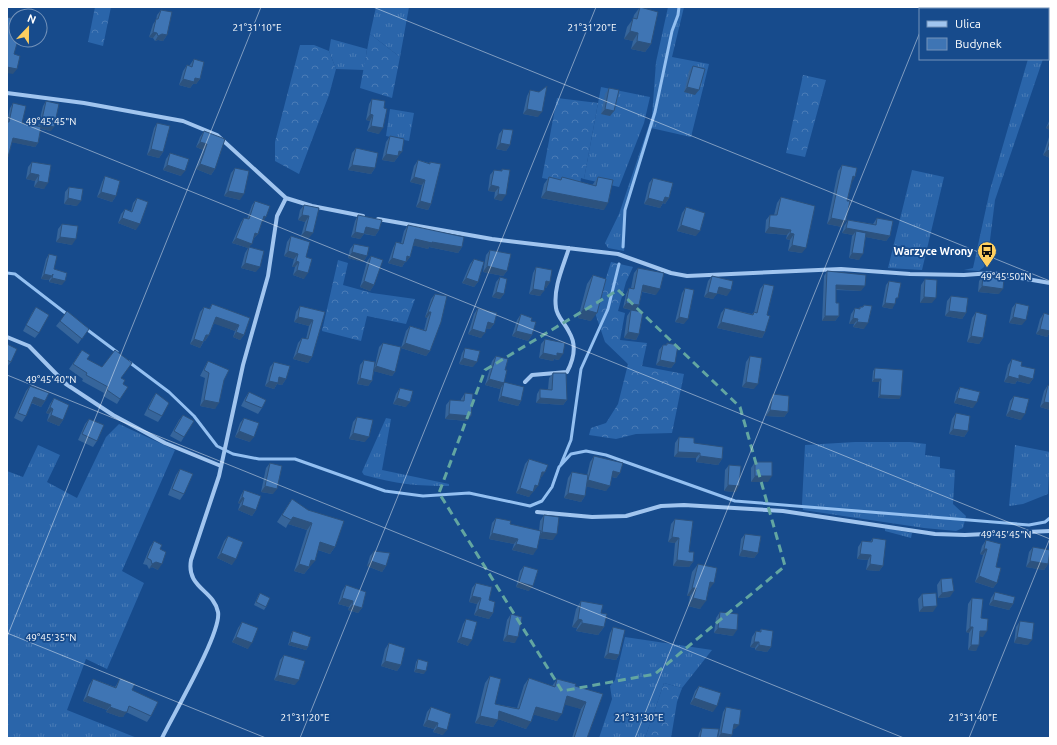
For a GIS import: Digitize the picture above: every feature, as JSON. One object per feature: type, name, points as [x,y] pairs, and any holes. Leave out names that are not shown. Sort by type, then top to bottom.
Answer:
[{"type":"street","points":[[7,93],[84,103],[183,121],[217,135],[286,198],[312,206],[367,217]]},
{"type":"street","points":[[162,738],[210,644],[218,623],[217,608],[194,582],[190,565],[193,552],[215,491],[243,365],[268,276],[277,216],[286,198]]},
{"type":"street","points":[[374,219],[492,239],[618,254],[671,273],[687,276],[841,269],[910,274],[964,275],[992,273],[1050,283]]},
{"type":"street","points":[[525,382],[532,375],[567,372],[572,363],[575,349],[570,332],[560,319],[556,308],[556,290],[569,248]]},
{"type":"street","points":[[7,337],[29,346],[66,384],[113,415],[165,443],[221,466]]},
{"type":"street","points":[[537,512],[592,517],[626,516],[661,506],[684,505],[783,511],[935,534],[965,536],[1050,531]]},
{"type":"highlighted area","points":[[618,290],[740,407],[785,566],[655,674],[562,691],[439,493],[485,370]]},
{"type":"green space","points":[[95,7],[111,7],[103,46],[88,42]]},
{"type":"green space","points":[[376,7],[409,7],[400,57],[370,34]]},
{"type":"green space","points":[[668,7],[684,7],[672,57],[709,64],[691,137],[651,128],[626,210],[624,251],[608,248],[605,243],[619,214],[652,116],[656,62]]},
{"type":"green space","points":[[1050,7],[1049,44],[1049,8],[1042,8]]},
{"type":"green space","points":[[370,34],[400,57],[392,98],[360,88]]},
{"type":"green space","points":[[331,39],[367,49],[364,70],[336,69],[329,51]]},
{"type":"green space","points":[[300,45],[314,45],[329,51],[336,69],[329,95],[299,174],[275,161],[275,142]]},
{"type":"green space","points":[[1028,60],[1043,60],[995,200],[988,256],[984,267],[979,271],[964,270],[973,268],[990,190]]},
{"type":"green space","points":[[803,75],[826,80],[805,157],[786,153]]},
{"type":"green space","points":[[601,87],[650,97],[644,123],[619,187],[584,179]]},
{"type":"green space","points":[[557,98],[598,103],[584,179],[581,178],[580,185],[542,178]]},
{"type":"green space","points":[[390,109],[414,113],[409,141],[386,136]]},
{"type":"green space","points":[[912,170],[944,177],[922,270],[888,268]]},
{"type":"green space","points":[[338,260],[348,263],[343,285],[372,293],[415,299],[406,324],[367,316],[361,341],[322,331]]},
{"type":"green space","points":[[611,262],[633,267],[626,282],[618,311],[625,313],[620,340],[647,343],[642,366],[684,374],[672,433],[636,434],[616,439],[589,435],[591,428],[606,423],[618,404],[628,364],[605,342],[595,313]]},
{"type":"green space","points":[[386,418],[391,419],[382,470],[449,484],[449,486],[406,484],[386,481],[364,475],[362,472]]},
{"type":"green space","points":[[119,424],[175,450],[122,571],[144,583],[107,669],[86,659],[67,710],[137,738],[7,738],[7,471],[23,477],[38,445],[60,455],[47,482],[77,498],[106,437]]},
{"type":"green space","points":[[855,442],[910,442],[926,444],[925,455],[940,457],[940,468],[955,470],[953,504],[966,516],[963,528],[956,531],[924,528],[803,510],[805,445]]},
{"type":"green space","points":[[1015,445],[1050,452],[1048,494],[1023,504],[1009,506]]},
{"type":"green space","points":[[885,528],[912,533],[911,538],[885,531]]},
{"type":"green space","points":[[625,637],[712,650],[682,688],[664,683],[645,738],[599,738],[612,699],[610,686],[615,680]]},
{"type":"green space","points":[[664,683],[682,688],[677,702],[671,738],[645,738]]},
{"type":"building","points":[[640,7],[658,12],[651,44],[637,41],[638,33],[630,31],[633,18],[637,19]]},
{"type":"building","points":[[161,10],[172,12],[167,35],[162,34],[158,36],[157,33],[153,32],[156,19],[158,19]]},
{"type":"building","points":[[7,17],[8,48],[16,48],[14,54],[20,56],[17,69],[7,67]]},
{"type":"building","points":[[194,59],[204,62],[200,79],[195,78],[194,82],[183,79],[187,65],[192,67]]},
{"type":"building","points":[[693,66],[705,69],[699,90],[687,87]]},
{"type":"building","points":[[547,86],[542,112],[527,109],[530,90],[539,92]]},
{"type":"building","points":[[609,88],[619,90],[614,111],[605,109]]},
{"type":"building","points":[[372,99],[385,101],[384,108],[387,109],[383,128],[371,126],[373,115],[370,114]]},
{"type":"building","points":[[46,101],[59,104],[54,127],[41,124]]},
{"type":"building","points":[[13,103],[26,106],[22,123],[41,127],[38,143],[13,138],[7,157],[7,122],[9,122]]},
{"type":"building","points":[[157,123],[170,126],[163,152],[151,149]]},
{"type":"building","points":[[503,129],[513,130],[510,145],[500,143]]},
{"type":"building","points":[[204,131],[225,139],[215,169],[200,164],[207,144],[200,142]]},
{"type":"building","points":[[390,136],[404,139],[402,152],[399,151],[398,156],[386,154]]},
{"type":"building","points":[[1050,140],[1050,151],[1047,150]]},
{"type":"building","points":[[356,148],[378,153],[375,168],[352,165]]},
{"type":"building","points":[[170,153],[189,159],[185,171],[167,165]]},
{"type":"building","points":[[418,160],[430,164],[430,162],[441,164],[431,204],[420,201],[425,180],[414,177]]},
{"type":"building","points":[[32,162],[51,165],[48,183],[38,181],[39,175],[30,173]]},
{"type":"building","points":[[842,165],[857,168],[855,177],[853,176],[847,201],[850,201],[846,221],[831,218]]},
{"type":"building","points":[[235,168],[249,171],[244,194],[228,191]]},
{"type":"building","points":[[502,169],[510,170],[506,195],[498,194],[499,187],[491,185],[494,170],[502,171]]},
{"type":"building","points":[[105,176],[120,181],[116,196],[101,192]]},
{"type":"building","points":[[549,177],[561,180],[562,177],[596,186],[598,177],[613,180],[608,203],[546,191]]},
{"type":"building","points":[[653,178],[673,183],[669,198],[665,197],[663,202],[648,198]]},
{"type":"building","points":[[69,187],[83,189],[81,201],[68,198]]},
{"type":"building","points":[[781,197],[815,206],[806,248],[792,245],[794,234],[790,233],[791,230],[769,227],[770,215],[777,215]]},
{"type":"building","points":[[137,198],[148,202],[140,224],[122,218],[125,209],[132,212]]},
{"type":"building","points":[[255,201],[270,206],[266,217],[264,216],[258,234],[255,233],[252,244],[236,238],[244,218],[249,219]]},
{"type":"building","points":[[304,205],[319,208],[313,233],[305,231],[309,216],[302,215]]},
{"type":"building","points":[[686,207],[705,213],[700,231],[681,225]]},
{"type":"building","points":[[358,215],[382,220],[379,230],[366,227],[364,234],[355,232]]},
{"type":"building","points":[[877,218],[893,221],[890,236],[846,228],[848,220],[876,225]]},
{"type":"building","points":[[62,224],[78,226],[76,239],[60,237]]},
{"type":"building","points":[[408,225],[464,237],[462,247],[415,239],[410,257],[407,256],[406,262],[392,258],[396,242],[403,244]]},
{"type":"building","points":[[856,231],[866,233],[863,254],[852,253]]},
{"type":"building","points":[[291,236],[310,242],[306,257],[312,259],[308,273],[297,270],[299,262],[296,261],[298,254],[288,251]]},
{"type":"building","points":[[354,244],[369,247],[367,256],[352,252]]},
{"type":"building","points":[[249,247],[264,251],[260,267],[245,263]]},
{"type":"building","points":[[490,250],[511,254],[507,271],[487,266]]},
{"type":"building","points":[[49,254],[57,256],[54,269],[67,273],[65,281],[52,278],[53,274],[52,276],[44,274]]},
{"type":"building","points":[[371,256],[383,260],[374,285],[364,281]]},
{"type":"building","points":[[474,259],[484,262],[478,282],[466,278]]},
{"type":"building","points":[[536,267],[552,270],[550,282],[546,281],[544,291],[533,289]]},
{"type":"building","points":[[638,268],[664,273],[660,289],[643,285],[639,305],[626,303],[629,288],[634,289]]},
{"type":"building","points":[[827,271],[866,275],[865,286],[836,285],[836,303],[839,303],[839,316],[825,316]]},
{"type":"building","points":[[593,275],[606,279],[597,313],[583,309]]},
{"type":"building","points":[[712,276],[733,281],[731,290],[719,287],[717,294],[708,292]]},
{"type":"building","points":[[983,276],[1004,279],[1003,289],[982,286]]},
{"type":"building","points":[[500,277],[507,279],[504,294],[496,292]]},
{"type":"building","points":[[925,279],[937,280],[936,298],[924,297]]},
{"type":"building","points":[[889,281],[901,283],[898,298],[896,298],[895,304],[885,303]]},
{"type":"building","points":[[764,284],[774,286],[767,315],[770,316],[765,332],[721,322],[725,308],[753,315],[754,312],[757,313]]},
{"type":"building","points":[[685,288],[694,290],[688,319],[679,317]]},
{"type":"building","points":[[435,294],[447,296],[441,322],[430,351],[405,343],[410,326],[426,331],[431,312],[428,312]]},
{"type":"building","points":[[951,296],[968,298],[966,313],[949,311]]},
{"type":"building","points":[[1016,303],[1029,306],[1026,320],[1013,317]]},
{"type":"building","points":[[212,304],[250,318],[244,335],[236,332],[239,325],[216,317],[209,335],[206,335],[203,342],[194,339],[204,307],[210,309]]},
{"type":"building","points":[[864,305],[872,306],[868,323],[857,322],[858,319],[853,318],[855,308],[860,309],[860,307],[863,307]]},
{"type":"building","points":[[300,306],[325,312],[312,357],[297,353],[302,338],[308,339],[313,320],[298,317]]},
{"type":"building","points":[[36,307],[49,315],[39,333],[26,325]]},
{"type":"building","points":[[478,308],[497,313],[494,324],[488,322],[485,333],[472,329]]},
{"type":"building","points":[[631,310],[643,312],[639,334],[628,332]]},
{"type":"building","points":[[67,311],[89,329],[82,339],[60,321]]},
{"type":"building","points":[[976,312],[987,315],[983,338],[971,336]]},
{"type":"building","points":[[1044,313],[1050,315],[1050,331],[1040,329]]},
{"type":"building","points":[[521,314],[532,318],[531,321],[536,322],[532,335],[516,331]]},
{"type":"building","points":[[545,339],[565,343],[563,354],[557,353],[557,356],[543,353]]},
{"type":"building","points":[[383,343],[401,347],[395,372],[376,366]]},
{"type":"building","points":[[667,343],[678,345],[675,363],[660,360],[663,345],[667,345]]},
{"type":"building","points":[[7,344],[17,349],[11,362],[7,360]]},
{"type":"building","points":[[465,348],[480,351],[477,362],[463,358]]},
{"type":"building","points":[[82,350],[90,355],[87,359],[102,367],[115,350],[132,363],[121,378],[125,380],[123,384],[128,387],[120,399],[107,390],[108,387],[86,375],[87,373],[73,364]]},
{"type":"building","points":[[496,356],[508,359],[504,383],[489,379]]},
{"type":"building","points":[[750,356],[762,358],[758,384],[746,382]]},
{"type":"building","points":[[1012,359],[1022,362],[1021,366],[1035,369],[1033,379],[1019,375],[1019,379],[1008,376]]},
{"type":"building","points":[[364,360],[375,362],[372,381],[360,378]]},
{"type":"building","points":[[208,361],[229,370],[224,380],[219,403],[204,400],[209,373],[204,370]]},
{"type":"building","points":[[274,362],[290,366],[286,379],[279,377],[278,383],[269,381]]},
{"type":"building","points":[[875,368],[903,370],[901,396],[880,395],[881,379],[874,379]]},
{"type":"building","points":[[553,373],[566,373],[567,400],[540,398],[540,389],[552,390]]},
{"type":"building","points":[[504,382],[524,387],[521,401],[501,396]]},
{"type":"building","points":[[1048,385],[1050,386],[1050,403],[1044,402]]},
{"type":"building","points":[[30,386],[49,393],[45,401],[34,397],[26,416],[18,413]]},
{"type":"building","points":[[960,387],[980,392],[977,402],[957,398]]},
{"type":"building","points":[[400,388],[413,391],[410,402],[397,398]]},
{"type":"building","points":[[249,392],[266,400],[262,408],[245,401]]},
{"type":"building","points":[[156,393],[169,403],[162,416],[148,409]]},
{"type":"building","points":[[465,393],[473,394],[471,416],[449,414],[450,400],[464,401]]},
{"type":"building","points":[[773,394],[789,396],[788,412],[770,410]]},
{"type":"building","points":[[1014,396],[1029,399],[1025,414],[1010,410]]},
{"type":"building","points":[[54,398],[69,405],[63,420],[51,415],[53,409],[50,407]]},
{"type":"building","points":[[956,413],[970,416],[968,431],[953,429]]},
{"type":"building","points":[[183,415],[194,421],[184,437],[174,431]]},
{"type":"building","points":[[357,417],[373,420],[369,437],[353,433]]},
{"type":"building","points":[[244,418],[259,423],[254,437],[239,431]]},
{"type":"building","points":[[89,419],[104,425],[97,441],[82,434]]},
{"type":"building","points":[[679,437],[694,438],[694,443],[723,447],[722,459],[700,456],[700,453],[678,452]]},
{"type":"building","points":[[594,456],[623,463],[620,473],[613,471],[610,486],[588,480]]},
{"type":"building","points":[[529,459],[548,465],[545,472],[542,472],[538,486],[535,485],[533,492],[520,488]]},
{"type":"building","points":[[755,462],[772,462],[772,476],[755,476]]},
{"type":"building","points":[[270,463],[282,466],[277,489],[265,486]]},
{"type":"building","points":[[729,465],[741,466],[739,486],[728,485]]},
{"type":"building","points":[[180,469],[193,474],[184,494],[172,489]]},
{"type":"building","points":[[572,472],[588,475],[585,496],[568,493]]},
{"type":"building","points":[[244,490],[261,496],[256,510],[242,505]]},
{"type":"building","points":[[292,499],[308,510],[344,521],[335,547],[320,542],[315,561],[311,560],[309,567],[299,564],[312,523],[293,517],[291,520],[282,515]]},
{"type":"building","points":[[544,515],[559,517],[557,534],[542,532]]},
{"type":"building","points":[[496,518],[511,521],[510,524],[541,531],[537,549],[516,544],[518,539],[492,533]]},
{"type":"building","points":[[675,519],[693,521],[689,552],[694,552],[693,562],[677,560],[679,538],[672,537]]},
{"type":"building","points":[[745,534],[761,536],[758,553],[742,550]]},
{"type":"building","points":[[228,536],[243,542],[236,559],[221,553]]},
{"type":"building","points":[[873,538],[886,540],[883,566],[870,564],[871,555],[860,554],[862,541],[872,542]]},
{"type":"building","points":[[986,540],[1001,544],[996,567],[1001,568],[997,583],[979,576],[987,549],[984,549]]},
{"type":"building","points":[[154,541],[162,545],[160,549],[166,552],[162,564],[156,562],[152,564],[151,560],[147,558]]},
{"type":"building","points":[[1033,547],[1050,550],[1048,564],[1030,561]]},
{"type":"building","points":[[374,551],[390,553],[386,566],[371,561]]},
{"type":"building","points":[[698,564],[717,568],[714,583],[710,582],[706,601],[693,598],[696,588],[692,588]]},
{"type":"building","points":[[524,566],[538,570],[533,586],[519,582]]},
{"type":"building","points":[[952,578],[954,591],[942,593],[941,579]]},
{"type":"building","points":[[476,583],[492,587],[489,600],[495,602],[493,613],[478,609],[481,598],[472,596]]},
{"type":"building","points":[[346,585],[366,592],[362,608],[352,605],[353,601],[342,598]]},
{"type":"building","points":[[995,592],[1015,597],[1013,604],[993,600]]},
{"type":"building","points":[[260,593],[270,598],[266,607],[256,602]]},
{"type":"building","points":[[936,593],[937,606],[923,607],[922,594]]},
{"type":"building","points":[[972,598],[983,599],[981,618],[988,619],[987,631],[980,631],[979,645],[971,645],[973,627],[970,627]]},
{"type":"building","points":[[581,601],[603,605],[601,613],[607,614],[604,627],[582,623],[582,620],[578,619]]},
{"type":"building","points":[[720,612],[738,614],[737,630],[718,628]]},
{"type":"building","points":[[511,614],[522,617],[518,637],[507,635]]},
{"type":"building","points":[[466,619],[477,622],[472,640],[461,637]]},
{"type":"building","points":[[1020,621],[1034,623],[1032,640],[1017,637]]},
{"type":"building","points":[[242,622],[258,628],[252,643],[236,637]]},
{"type":"building","points":[[613,627],[625,630],[619,655],[608,653]]},
{"type":"building","points":[[761,629],[773,631],[771,647],[759,645],[759,642],[754,642],[756,631],[761,632]]},
{"type":"building","points":[[293,631],[311,637],[308,647],[290,642]]},
{"type":"building","points":[[389,643],[405,648],[401,665],[385,661]]},
{"type":"building","points":[[284,655],[305,661],[299,680],[278,675]]},
{"type":"building","points":[[418,659],[428,662],[426,671],[416,669]]},
{"type":"building","points":[[490,676],[501,679],[495,704],[519,709],[529,678],[555,687],[557,679],[603,694],[587,738],[574,738],[586,702],[567,696],[562,714],[536,707],[531,722],[499,711],[498,720],[480,716]]},
{"type":"building","points":[[120,678],[135,684],[132,690],[158,702],[151,716],[129,706],[127,712],[124,712],[110,707],[111,705],[87,696],[93,679],[116,688]]},
{"type":"building","points":[[699,686],[721,693],[717,706],[694,698]]},
{"type":"building","points":[[431,707],[451,714],[447,730],[437,727],[438,723],[427,720]]},
{"type":"building","points":[[726,707],[741,710],[739,725],[734,724],[732,735],[721,733]]},
{"type":"building","points":[[702,728],[719,729],[717,738],[700,738]]},
{"type":"waterway","points":[[623,247],[625,210],[655,112],[672,31],[678,15],[679,7]]},
{"type":"waterway","points":[[561,464],[571,440],[581,369],[608,309],[619,264]]},
{"type":"waterway","points":[[7,273],[15,274],[68,315]]},
{"type":"waterway","points":[[85,328],[117,352]]},
{"type":"waterway","points":[[129,362],[169,392],[194,416],[217,446],[233,454],[259,459],[295,459],[385,491],[423,496],[469,493],[530,506],[542,501],[552,487],[559,467],[571,454],[586,451],[606,455],[735,501],[1029,525],[1045,522],[1050,518]]},
{"type":"place","name":"Warzyce Wrony","points":[[987,268]]}]
